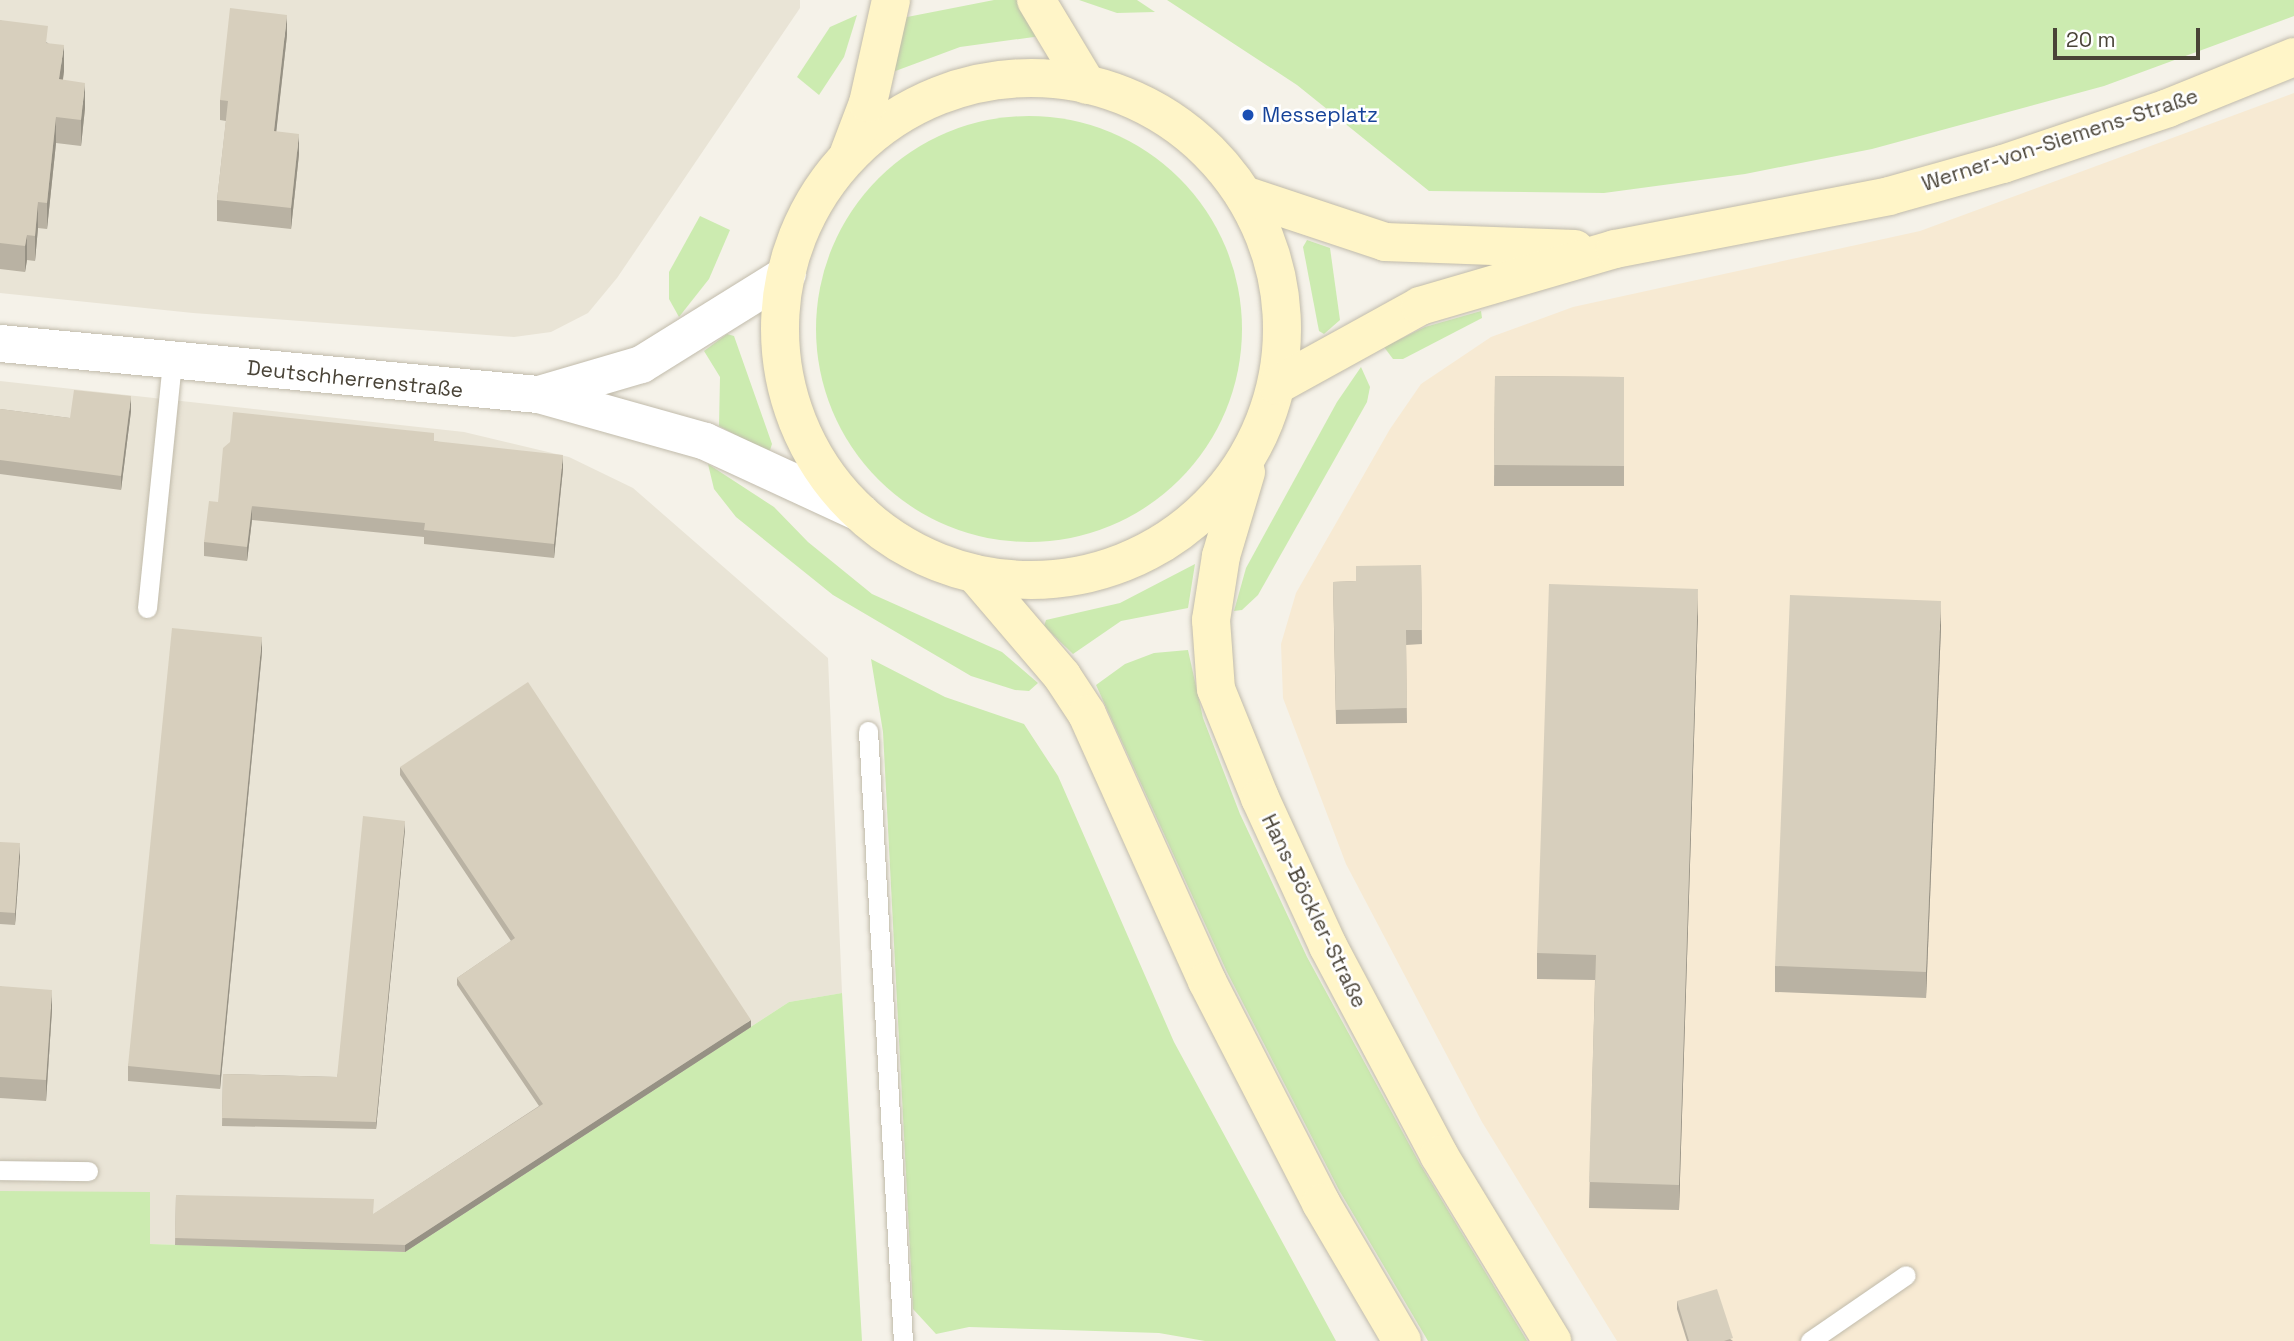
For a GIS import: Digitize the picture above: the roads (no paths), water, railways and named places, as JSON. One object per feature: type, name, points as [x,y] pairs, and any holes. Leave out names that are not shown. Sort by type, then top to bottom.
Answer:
[{"type":"main road","points":[[847,158],[898,117],[957,90],[1021,79],[1087,85],[1118,94],[1176,124],[1202,145],[1244,195],[1260,224],[1279,287],[1283,320],[1277,385],[1253,447],[1229,483],[1191,523],[1136,558],[1105,569],[1052,579],[975,574],[914,551],[861,513],[819,463],[792,403],[780,338],[787,273],[809,212],[847,158],[868,103],[891,0]]},
{"type":"main road","points":[[1037,0],[1087,85]]},
{"type":"main road","name":"Werner-von-Siemens-Straße","points":[[1277,385],[1356,337],[1420,306],[1615,249],[1889,195],[2003,164],[2168,108],[2294,57]]},
{"type":"main road","name":"Werner-von-Siemens-Straße","points":[[1244,195],[1385,242],[1615,249]]},
{"type":"main road","name":"Hans-Böckler-Straße","points":[[1253,447],[1221,556],[1213,607],[1216,689],[1255,786],[1328,946],[1439,1155],[1552,1341]]},
{"type":"main road","points":[[975,574],[1062,676],[1087,713],[1208,981],[1321,1203],[1402,1341]]},
{"type":"street","name":"Deutschherrenstraße","points":[[538,394],[641,364],[787,273]]},
{"type":"street","name":"Deutschherrenstraße","points":[[0,343],[538,394],[705,441],[861,513]]},
{"type":"lane","points":[[147,608],[172,360]]},
{"type":"lane","points":[[868,731],[903,1341]]},
{"type":"lane","points":[[0,1170],[88,1171]]},
{"type":"lane","points":[[1810,1341],[1906,1275]]},
{"type":"place","name":"Messeplatz","points":[[1248,115]]}]
